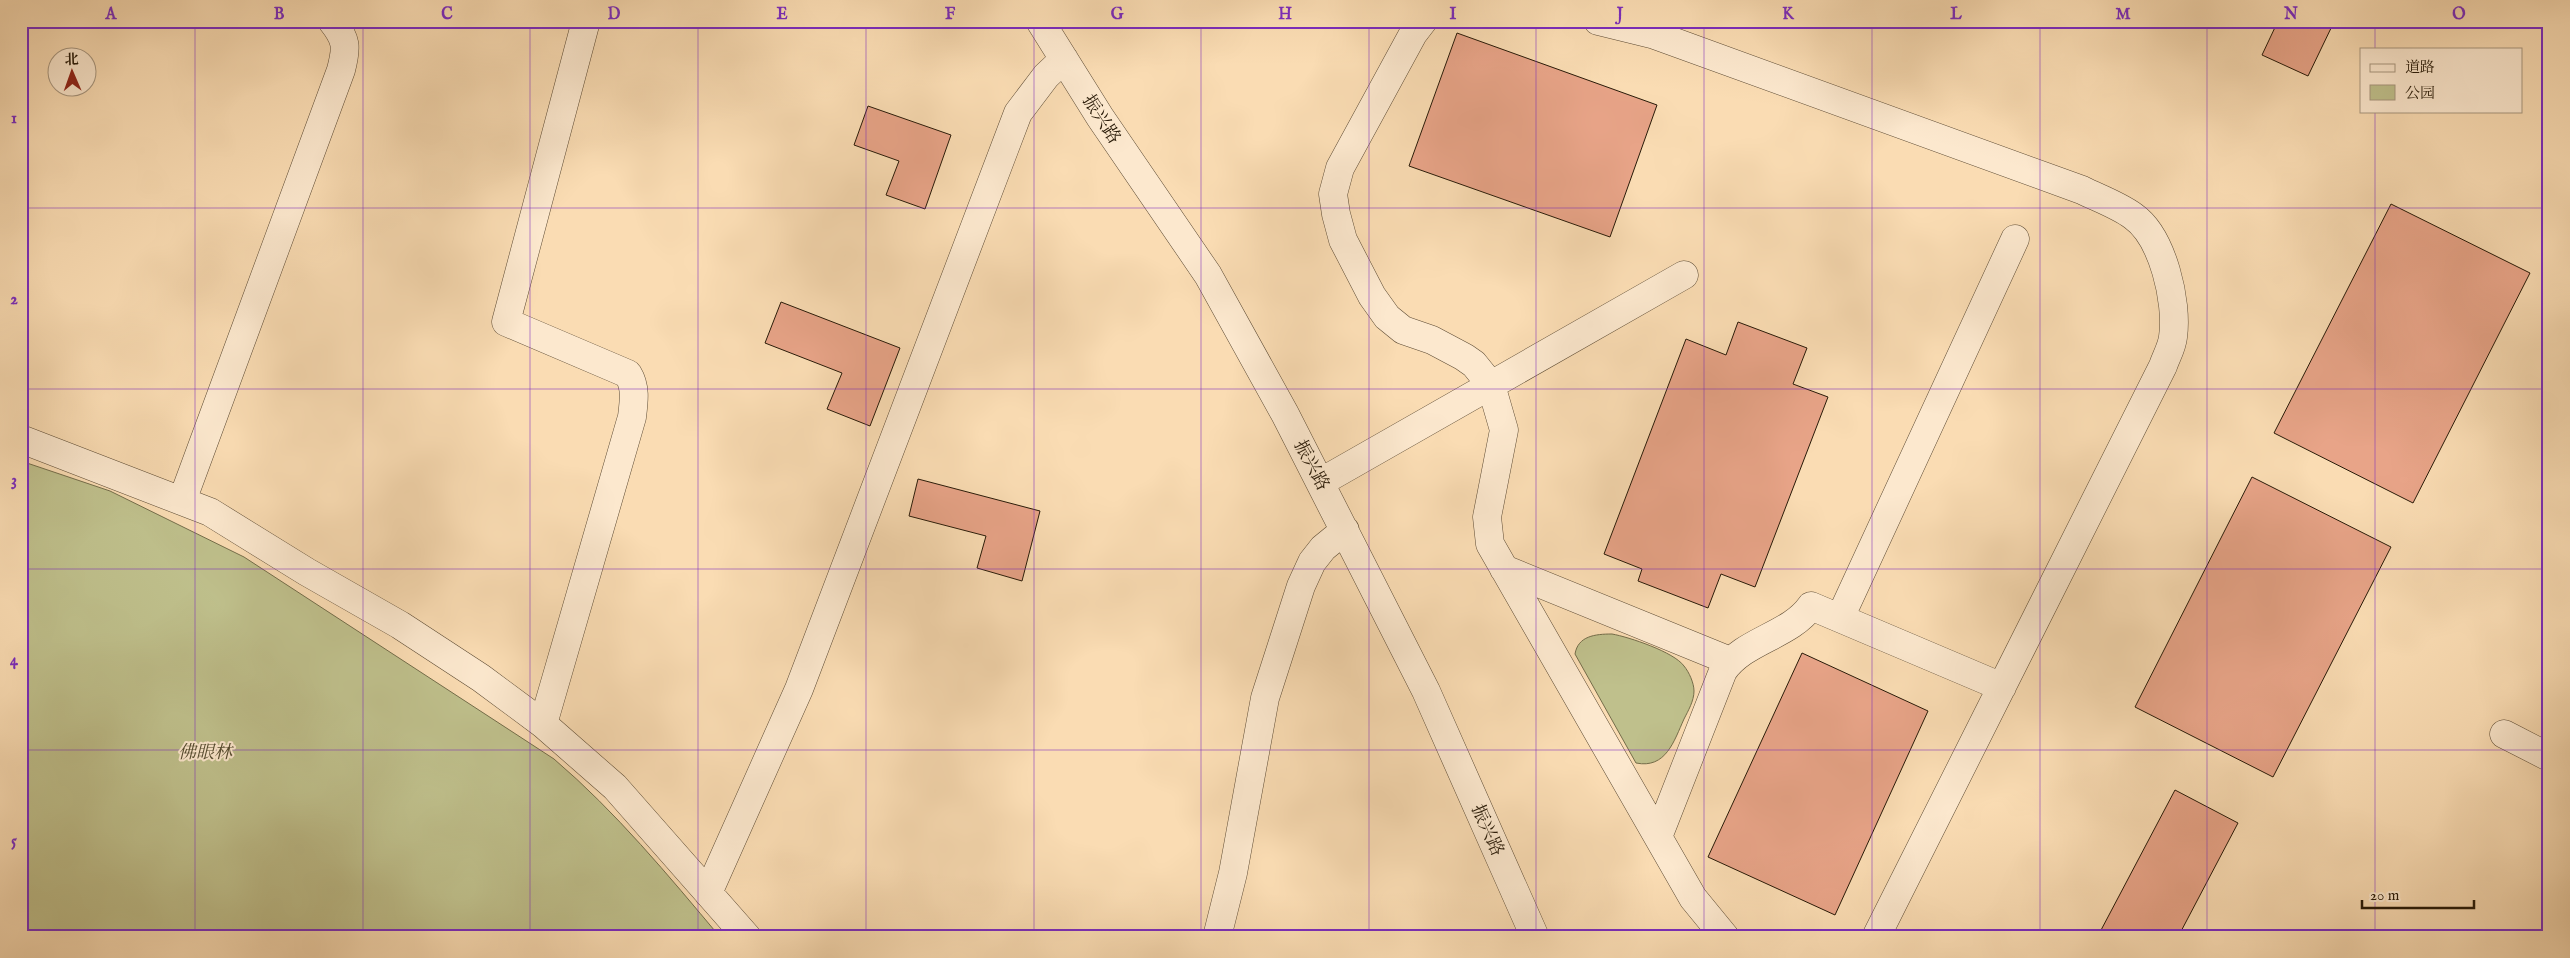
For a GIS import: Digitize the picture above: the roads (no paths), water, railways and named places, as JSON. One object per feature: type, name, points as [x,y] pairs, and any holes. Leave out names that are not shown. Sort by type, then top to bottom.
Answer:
[{"type":"street","points":[[182,501],[341,70],[345,44],[343,35],[332,21]]},
{"type":"street","points":[[543,724],[632,417],[634,394],[633,382],[628,374],[506,322],[586,21]]},
{"type":"street","name":"振兴路","points":[[1040,21],[1100,117],[1208,276],[1321,482],[1426,691],[1535,937]]},
{"type":"street","points":[[1423,21],[1340,168],[1333,194],[1343,240],[1372,296],[1387,317],[1403,330],[1432,340],[1464,356],[1474,364],[1491,385],[1504,430],[1486,516],[1490,544],[1693,898],[1725,937]]},
{"type":"street","points":[[1598,21],[1679,44],[2082,190],[2134,216],[2151,236],[2166,264],[2172,296],[2173,337],[2163,366],[1876,937]]},
{"type":"street","points":[[708,893],[799,689],[1018,113],[1046,76],[1064,59]]},
{"type":"street","points":[[1840,618],[2015,239]]},
{"type":"street","points":[[1321,482],[1684,275]]},
{"type":"street","points":[[21,439],[210,512],[307,572],[400,625],[482,678],[543,724],[615,787],[747,937]]},
{"type":"street","points":[[1217,937],[1233,873],[1265,698],[1301,586],[1312,562],[1323,548],[1345,530]]},
{"type":"street","points":[[1504,569],[1730,661]]},
{"type":"street","points":[[1658,837],[1723,671],[1730,661],[1801,619],[1811,606],[2002,687]]},
{"type":"street","points":[[2504,734],[2549,757]]},
{"type":"park label","name":"佛眼林","points":[[205,752]]}]
